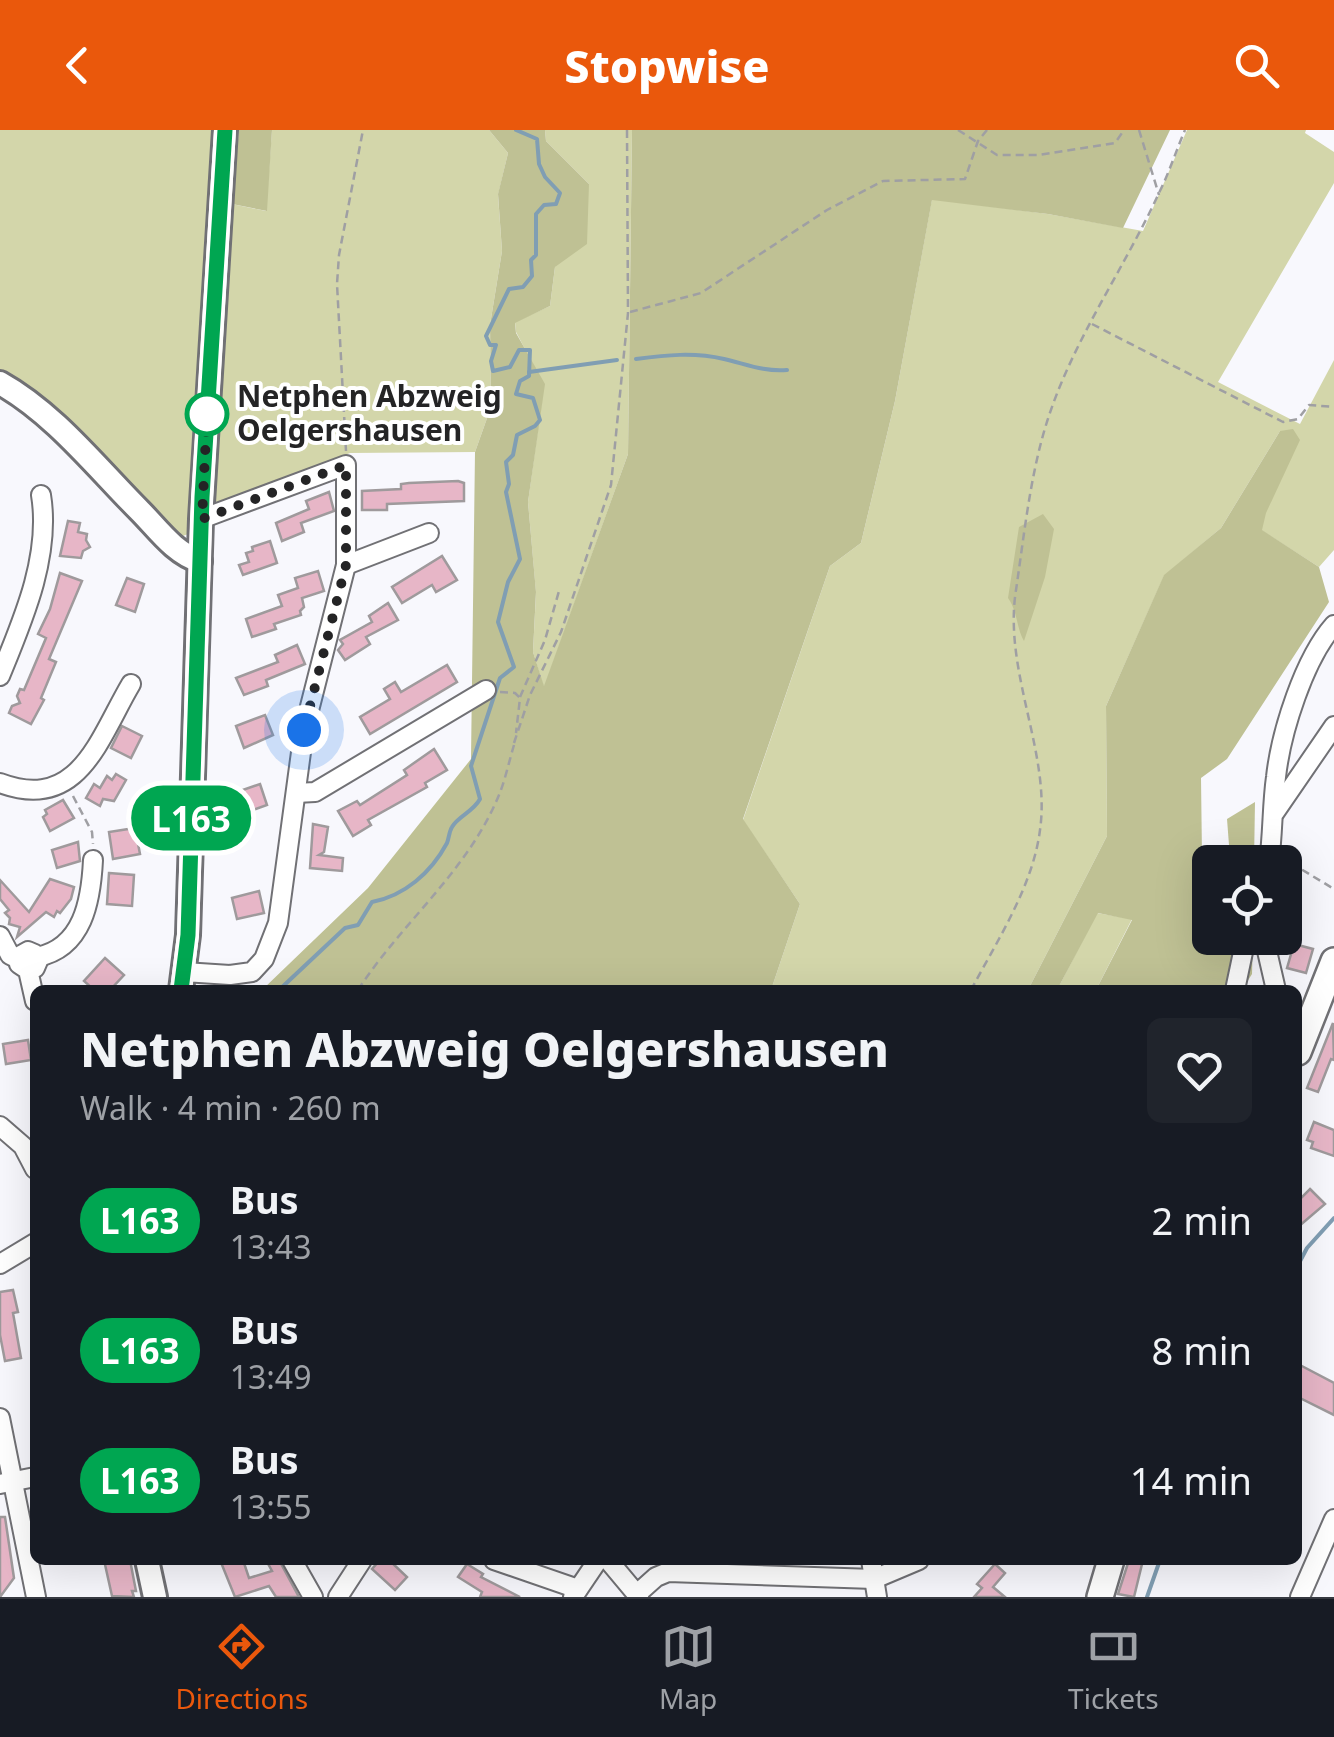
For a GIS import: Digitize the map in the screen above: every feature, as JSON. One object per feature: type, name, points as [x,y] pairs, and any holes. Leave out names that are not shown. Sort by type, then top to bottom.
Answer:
[{"type":"main road","points":[[183,981],[202,519],[225,130]]},
{"type":"main road","points":[[0,383],[66,436],[182,552],[200,561]]},
{"type":"main road","points":[[1302,1045],[1325,1008],[1334,961]]},
{"type":"main road","points":[[148,1565],[154,1597]]},
{"type":"main road","points":[[1100,1597],[1110,1565]]},
{"type":"street","points":[[183,981],[252,972],[264,959],[278,923],[304,730],[346,565],[346,465],[202,519]]},
{"type":"street","points":[[0,676],[22,623],[37,567],[44,534],[41,494]]},
{"type":"street","points":[[346,565],[429,533]]},
{"type":"street","points":[[1270,845],[1279,757],[1318,646],[1334,625]]},
{"type":"street","points":[[0,784],[28,792],[46,790],[86,766],[131,684]]},
{"type":"street","points":[[296,794],[315,792],[486,690]]},
{"type":"street","points":[[1272,817],[1334,726]]},
{"type":"street","points":[[19,960],[52,954],[78,934],[92,883],[93,860]]},
{"type":"street","points":[[0,936],[19,960],[30,988]]},
{"type":"street","points":[[1237,985],[1244,955]]},
{"type":"street","points":[[1268,955],[1275,985]]},
{"type":"street","points":[[0,1126],[30,1156]]},
{"type":"street","points":[[0,1264],[30,1246]]},
{"type":"street","points":[[0,1418],[6,1483],[36,1597]]},
{"type":"street","points":[[1300,1597],[1334,1520]]},
{"type":"street","points":[[295,1565],[313,1597]]},
{"type":"street","points":[[338,1597],[359,1565]]},
{"type":"street","points":[[506,1565],[576,1593],[595,1565]]},
{"type":"street","points":[[612,1565],[638,1596],[656,1577],[668,1572],[874,1579],[906,1565]]},
{"type":"path","points":[[346,465],[338,284],[363,130]]},
{"type":"path","points":[[361,985],[377,960],[440,888],[496,804],[530,694],[562,632],[608,496],[619,430],[628,313],[627,130]]},
{"type":"path","points":[[958,130],[997,155],[1039,155],[1114,143],[1124,130]]},
{"type":"path","points":[[628,313],[701,293],[827,210],[884,181],[965,178],[978,141],[988,130]]},
{"type":"path","points":[[1139,130],[1158,195]]},
{"type":"path","points":[[974,985],[1021,890],[1040,830],[1040,791],[1012,619],[1046,425],[1091,324],[1158,195],[1185,130]]},
{"type":"path","points":[[1091,324],[1283,422],[1298,419],[1308,405],[1334,407]]},
{"type":"path","points":[[514,743],[520,698],[545,640],[559,591]]},
{"type":"path","points":[[515,693],[520,698]]},
{"type":"path","points":[[70,789],[92,832],[93,860]]},
{"type":"path","points":[[1302,869],[1334,888]]},
{"type":"green space","points":[[0,130],[239,130],[232,204],[266,211],[272,130],[489,130],[508,153],[498,195],[502,251],[490,325],[491,407],[475,452],[350,453],[196,514],[194,532],[177,538],[0,378]]},
{"type":"green space","points":[[239,130],[272,130],[267,211],[232,204]]},
{"type":"green space","points":[[489,130],[545,130],[546,141],[589,184],[587,244],[555,267],[550,306],[515,323],[516,333],[545,384],[528,502],[536,592],[533,652],[544,686],[628,454],[632,130],[1170,130],[1123,228],[932,200],[895,401],[861,543],[830,566],[743,819],[800,904],[773,985],[267,985],[368,888],[471,759],[475,452],[491,407],[490,325],[502,251],[498,194],[508,153]]},
{"type":"green space","points":[[545,130],[632,130],[628,454],[544,688],[533,652],[536,593],[528,502],[544,385],[516,332],[515,322],[550,306],[555,267],[589,184],[546,141]]},
{"type":"green space","points":[[1187,130],[1306,130],[1334,152],[1334,183],[1218,382],[1300,424],[1334,360],[1334,550],[1319,567],[1261,530],[1280,431],[1221,528],[1164,576],[1106,706],[1107,836],[1031,985],[773,985],[800,904],[743,820],[830,566],[861,543],[895,401],[932,199],[1143,231]]},
{"type":"green space","points":[[1293,429],[1300,440],[1262,530],[1319,567],[1329,602],[1227,759],[1201,778],[1202,845],[1192,845],[1192,955],[1253,955],[1252,974],[1245,985],[1099,985],[1132,920],[1098,913],[1060,985],[1031,985],[1107,836],[1106,706],[1164,575],[1221,528],[1280,431]]},
{"type":"green space","points":[[1043,514],[1054,529],[1045,577],[1024,641],[1008,598],[1019,527]]},
{"type":"green space","points":[[1255,802],[1254,845],[1229,845],[1227,819]]},
{"type":"green space","points":[[1097,913],[1132,919],[1099,985],[1060,985]]},
{"type":"building","points":[[409,483],[464,483],[464,501],[387,504],[387,510],[362,510],[362,491],[401,489],[401,484]]},
{"type":"building","points":[[329,492],[334,511],[301,523],[304,532],[282,541],[276,523],[309,509],[306,501]]},
{"type":"building","points":[[68,521],[80,523],[78,532],[87,534],[90,547],[81,558],[60,556]]},
{"type":"building","points":[[270,541],[277,563],[243,575],[239,565],[249,562],[246,553]]},
{"type":"building","points":[[442,556],[457,580],[436,592],[432,585],[402,603],[392,587]]},
{"type":"building","points":[[318,571],[324,591],[302,598],[301,615],[252,637],[246,619],[282,606],[278,595],[298,588],[295,578]]},
{"type":"building","points":[[60,573],[82,581],[49,659],[56,662],[41,698],[44,700],[31,724],[9,713],[12,706],[20,703],[17,696],[20,689],[24,690],[46,638],[38,634]]},
{"type":"building","points":[[127,578],[144,584],[135,612],[116,605]]},
{"type":"building","points":[[388,603],[398,620],[366,637],[370,644],[345,660],[338,650],[343,644],[340,640],[372,622],[369,616]]},
{"type":"building","points":[[297,645],[305,664],[266,680],[268,686],[244,695],[236,678],[278,662],[275,655]]},
{"type":"building","points":[[447,665],[457,682],[370,734],[360,717],[390,699],[384,689],[395,682],[401,692]]},
{"type":"building","points":[[265,715],[273,735],[244,748],[236,726]]},
{"type":"building","points":[[122,726],[142,736],[131,758],[111,748]]},
{"type":"building","points":[[434,749],[447,770],[425,783],[427,787],[368,820],[371,825],[353,836],[338,811],[357,801],[360,805],[407,775],[404,770]]},
{"type":"building","points":[[116,774],[126,780],[114,801],[103,799],[100,806],[86,798],[94,784],[100,788],[107,776],[112,780]]},
{"type":"building","points":[[260,784],[267,805],[242,814],[234,793]]},
{"type":"building","points":[[63,800],[74,818],[50,831],[43,817],[47,814],[45,810]]},
{"type":"building","points":[[313,824],[328,827],[324,852],[319,855],[343,858],[342,871],[310,868]]},
{"type":"building","points":[[135,828],[140,854],[113,859],[109,832]]},
{"type":"building","points":[[78,842],[80,861],[57,868],[52,850]]},
{"type":"building","points":[[109,873],[134,875],[132,906],[107,904]]},
{"type":"building","points":[[50,879],[74,887],[71,899],[60,913],[57,911],[54,917],[46,912],[17,937],[20,927],[9,924],[5,913],[9,910],[0,899],[0,880],[29,912]]},
{"type":"building","points":[[259,891],[264,913],[237,919],[232,898]]},
{"type":"building","points":[[1302,946],[1313,949],[1306,973],[1287,968],[1291,955],[1302,955]]},
{"type":"building","points":[[105,958],[124,975],[115,985],[88,985],[84,981]]},
{"type":"building","points":[[1333,1023],[1334,1060],[1331,1059],[1318,1092],[1307,1088]]},
{"type":"building","points":[[28,1040],[30,1060],[6,1064],[3,1044]]},
{"type":"building","points":[[1314,1122],[1334,1130],[1334,1156],[1311,1148],[1313,1142],[1307,1140]]},
{"type":"building","points":[[1310,1189],[1325,1204],[1302,1224],[1302,1197]]},
{"type":"building","points":[[13,1290],[21,1358],[5,1361],[0,1335],[0,1292]]},
{"type":"building","points":[[1302,1366],[1334,1383],[1334,1415],[1302,1399]]},
{"type":"building","points":[[0,1517],[5,1517],[14,1578],[0,1597]]},
{"type":"building","points":[[105,1565],[131,1565],[134,1597],[112,1596]]},
{"type":"building","points":[[222,1565],[245,1565],[249,1578],[272,1571],[269,1565],[282,1565],[299,1597],[276,1597],[269,1586],[235,1597]]},
{"type":"building","points":[[376,1565],[394,1565],[407,1577],[395,1590],[372,1569]]},
{"type":"building","points":[[469,1565],[483,1574],[481,1577],[520,1597],[480,1597],[482,1592],[458,1577]]},
{"type":"building","points":[[996,1565],[1005,1573],[993,1587],[1005,1597],[974,1597],[982,1588],[977,1584]]},
{"type":"building","points":[[1127,1565],[1142,1565],[1134,1597],[1118,1594]]},
{"type":"waterway","points":[[284,985],[345,928],[358,925],[372,902],[406,889],[425,873],[447,843],[455,823],[480,799],[471,766],[500,678],[514,667],[498,622],[508,582],[520,559],[506,492],[506,462],[513,455],[517,435],[540,420],[533,398],[516,394],[520,381],[529,376],[530,350],[519,350],[510,367],[493,371],[491,361],[496,345],[490,345],[486,336],[509,289],[523,287],[532,276],[536,214],[544,205],[556,204],[560,193],[539,164],[537,139],[516,130]]},
{"type":"waterway","points":[[636,359],[702,355],[763,369],[787,370]]},
{"type":"waterway","points":[[529,372],[617,360]]},
{"type":"waterway","points":[[1302,1257],[1334,1218]]},
{"type":"waterway","points":[[1147,1597],[1158,1565]]},
{"type":"bus line","name":"L163","points":[[182,985],[188,935],[202,497],[225,130]]},
{"type":"place","name":"Netphen Abzweig Oelgershausen","points":[[207,414]]},
{"type":"route","points":[[207,414],[202,519],[346,465],[346,565],[304,730]]}]
